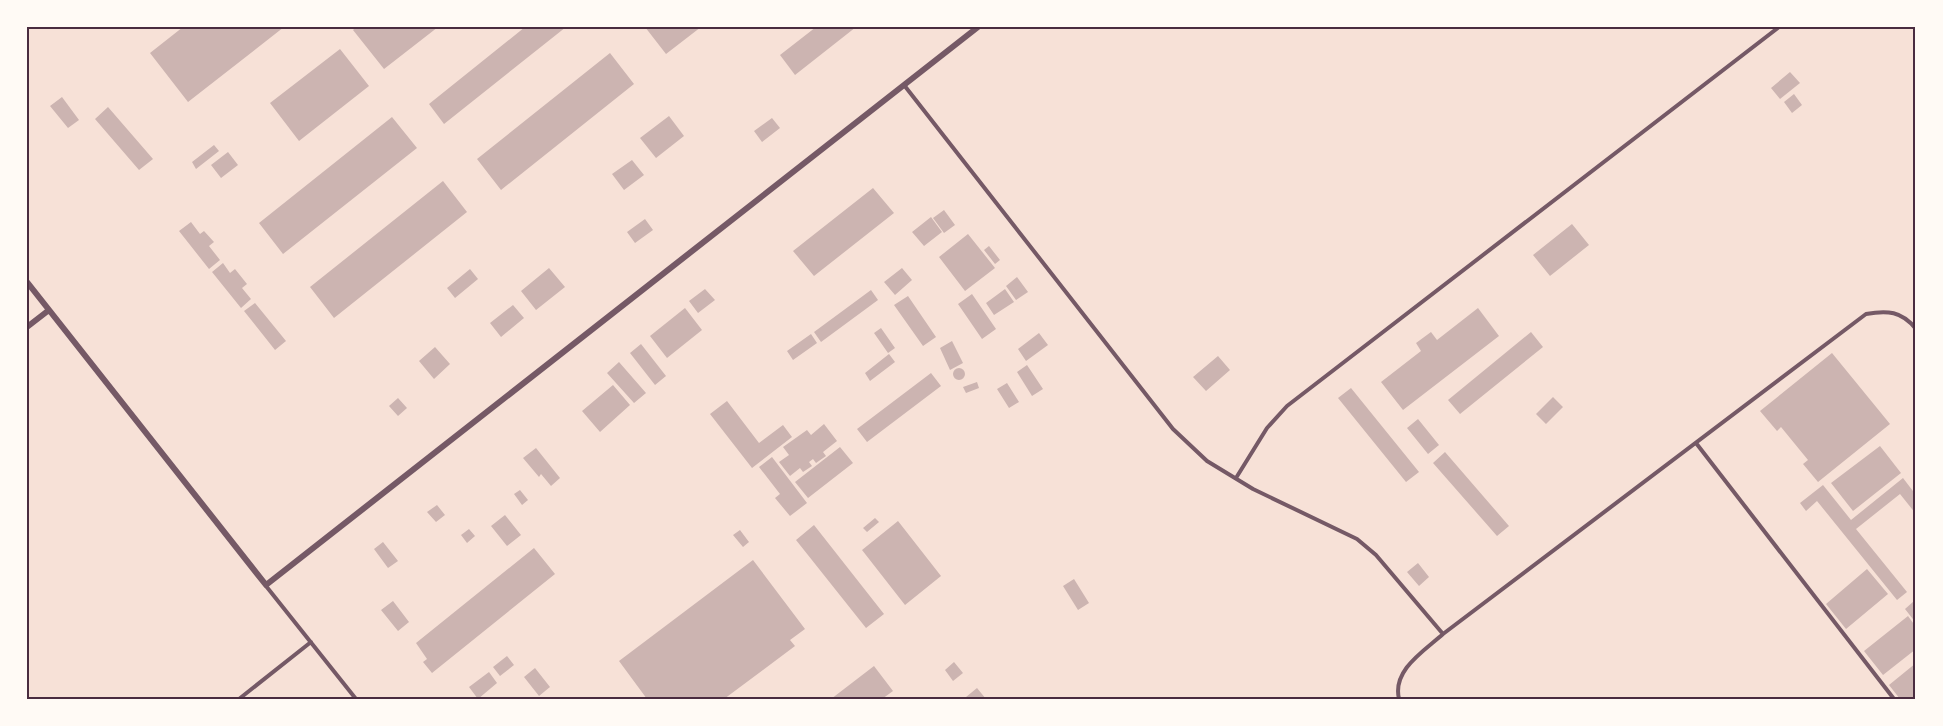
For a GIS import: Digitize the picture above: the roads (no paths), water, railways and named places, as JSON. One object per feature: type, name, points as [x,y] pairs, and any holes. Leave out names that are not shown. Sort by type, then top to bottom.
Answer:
[{"type":"street","points":[[27,282],[266,585],[978,27]]},
{"type":"street","points":[[27,327],[49,310]]},
{"type":"lane","points":[[1236,478],[1267,428],[1287,406],[1779,27]]},
{"type":"lane","points":[[903,85],[1173,429],[1207,461],[1357,539],[1376,555],[1443,634]]},
{"type":"lane","points":[[1399,699],[1397,689],[1402,672],[1443,634],[1866,314],[1887,310],[1912,323],[1916,329]]},
{"type":"lane","points":[[1696,443],[1894,699]]},
{"type":"lane","points":[[266,585],[356,699]]},
{"type":"lane","points":[[239,699],[311,642]]}]
